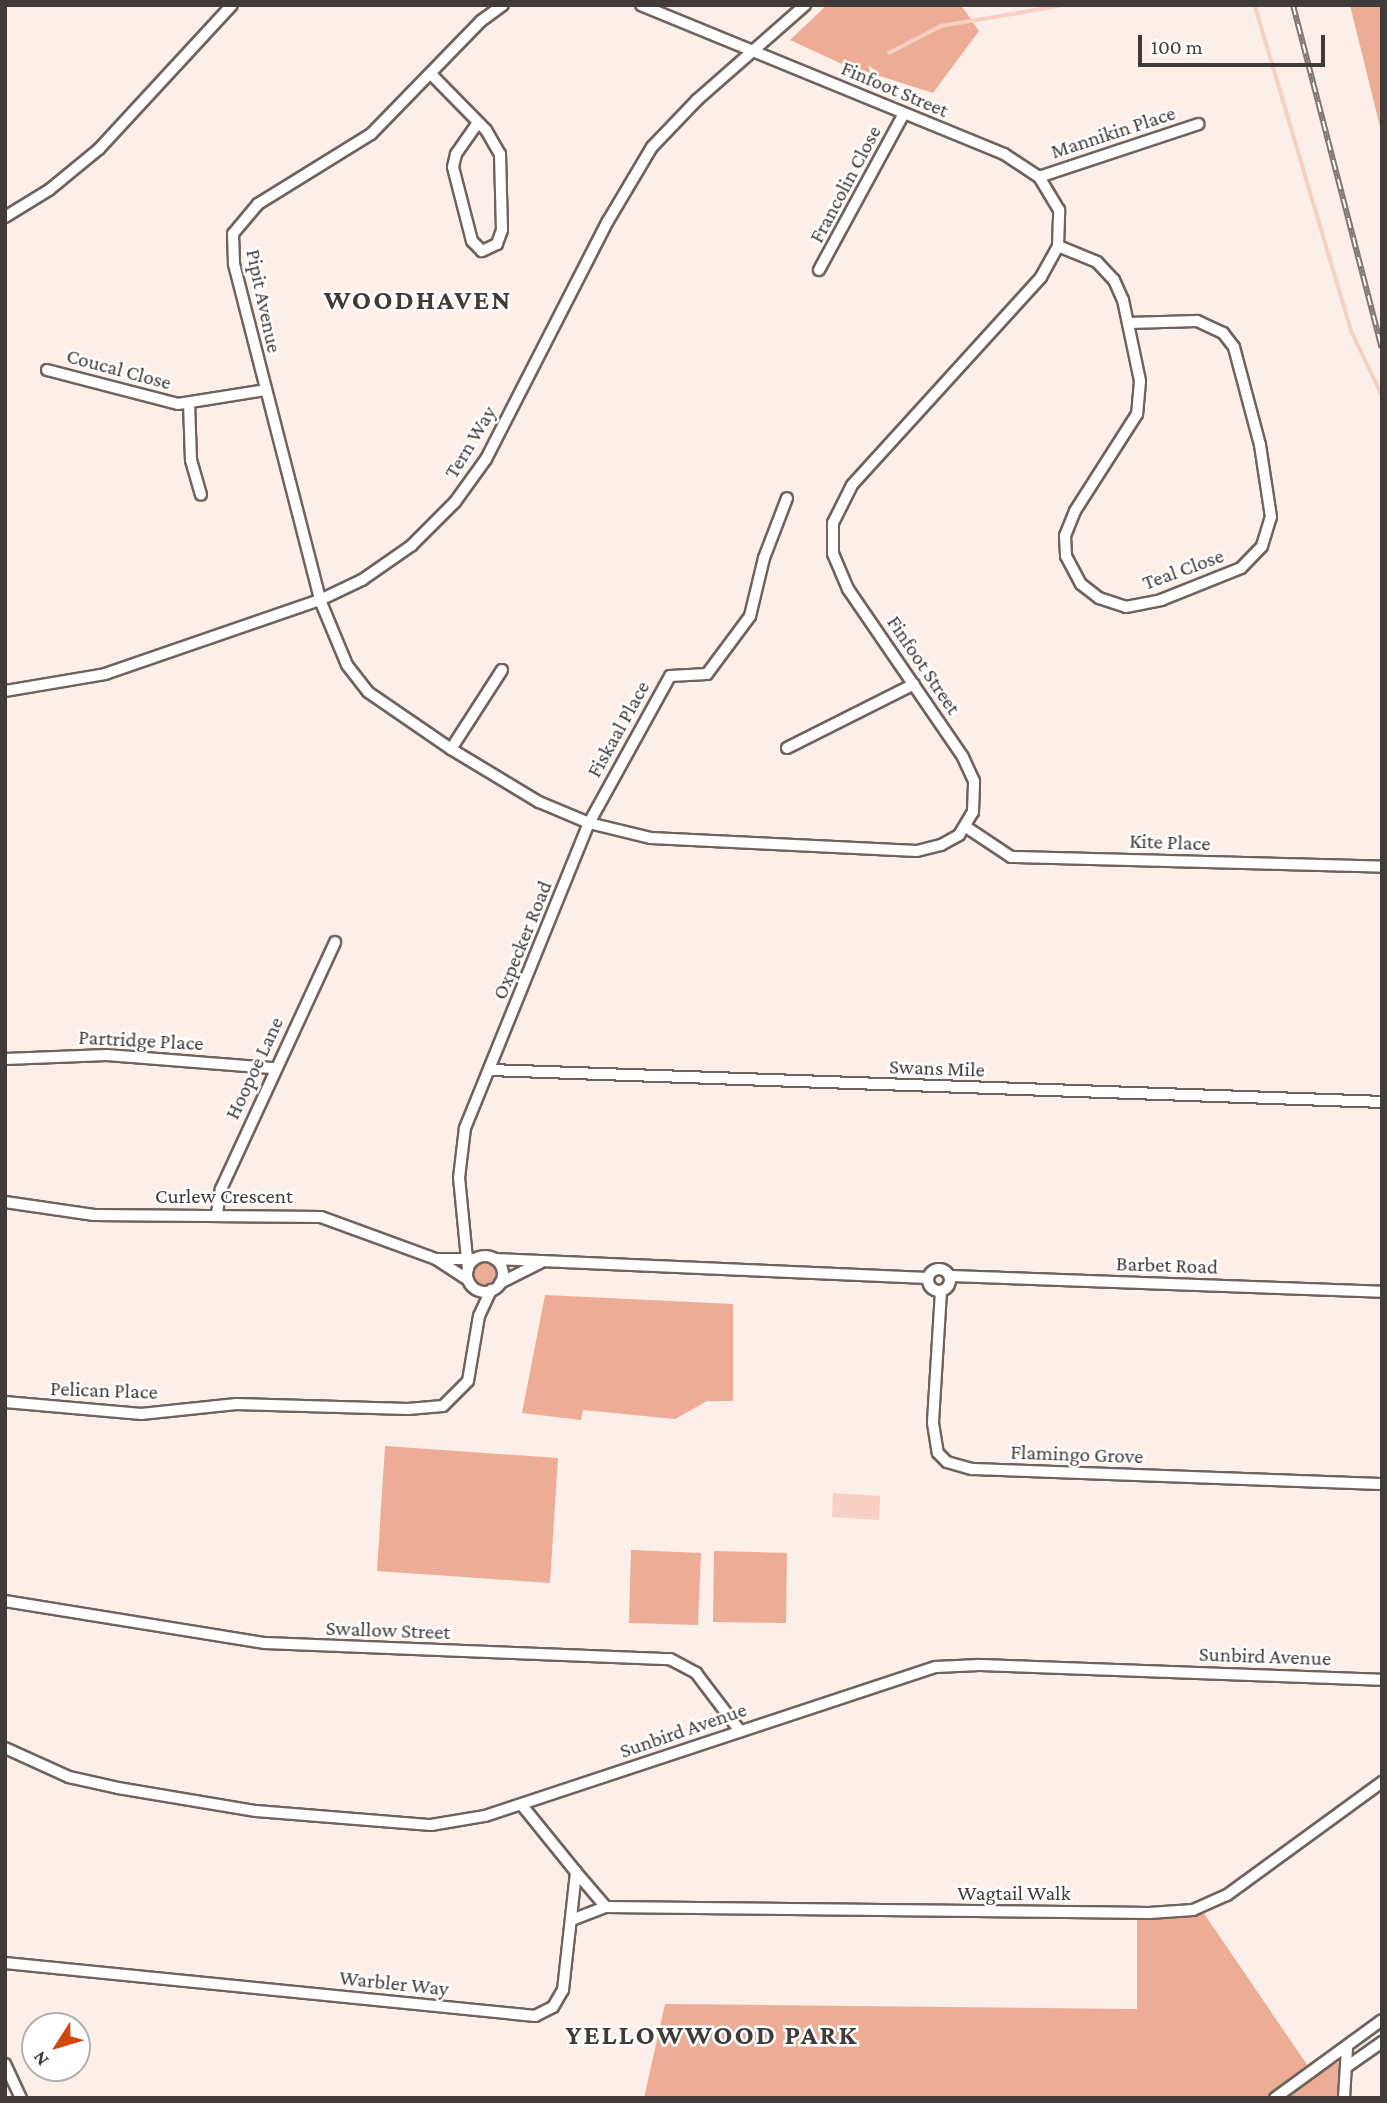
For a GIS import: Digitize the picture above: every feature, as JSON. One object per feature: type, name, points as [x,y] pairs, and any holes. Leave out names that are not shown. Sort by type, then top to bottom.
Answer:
[{"type":"street","points":[[5,217],[49,190],[99,149],[232,5]]},
{"type":"street","name":"Pipit Avenue","points":[[320,600],[264,390],[234,264],[235,227],[258,204],[371,134],[481,21],[503,5]]},
{"type":"street","points":[[640,5],[755,51]]},
{"type":"street","name":"Tern Way","points":[[5,691],[105,674],[320,600],[387,564],[455,502],[486,458],[640,164],[670,127],[805,5]]},
{"type":"street","name":"Finfoot Street","points":[[755,51],[903,115],[1004,154],[1040,177],[1059,210],[1058,246],[1041,276],[852,485],[833,523],[832,554],[838,570],[963,757],[974,781],[973,813],[966,827]]},
{"type":"street","points":[[431,74],[478,123],[496,145],[502,164],[502,230],[497,244],[482,251],[472,242],[453,167],[456,154],[478,123]]},
{"type":"street","name":"Francolin Close","points":[[819,270],[903,115]]},
{"type":"street","name":"Mannikin Place","points":[[1040,177],[1198,124]]},
{"type":"street","name":"Teal Close","points":[[1058,246],[1107,270],[1119,289],[1129,323],[1140,381],[1140,407],[1075,511],[1065,536],[1066,556],[1081,584],[1099,598],[1126,607],[1161,600],[1241,568],[1262,546],[1270,517],[1260,445],[1234,347],[1215,327],[1197,321],[1129,323]]},
{"type":"street","name":"Coucal Close","points":[[47,370],[168,403],[189,403],[264,390]]},
{"type":"street","points":[[189,403],[191,460],[201,495]]},
{"type":"street","name":"Fiskaal Place","points":[[589,823],[670,676],[707,674],[746,622],[787,498]]},
{"type":"street","points":[[320,600],[358,680],[451,749],[538,802],[589,823],[651,838],[917,850],[950,841],[966,827]]},
{"type":"street","points":[[451,749],[502,670]]},
{"type":"street","points":[[787,748],[914,684]]},
{"type":"street","name":"Oxpecker Road","points":[[471,1268],[464,1232],[460,1149],[589,823]]},
{"type":"street","name":"Kite Place","points":[[966,827],[1011,857],[1382,867]]},
{"type":"street","name":"Hoopoe Lane","points":[[217,1213],[221,1189],[274,1068],[335,942]]},
{"type":"street","name":"Partridge Place","points":[[5,1059],[107,1055],[274,1068]]},
{"type":"street","name":"Swans Mile","points":[[490,1070],[1382,1102]]},
{"type":"street","name":"Curlew Crescent","points":[[5,1202],[94,1215],[217,1213],[321,1217],[436,1259],[471,1268]]},
{"type":"street","name":"Curlew Crescent","points":[[436,1259],[471,1268]]},
{"type":"street","points":[[471,1268],[495,1259],[928,1278],[937,1269],[950,1276],[950,1284],[941,1291],[930,1287],[928,1278]]},
{"type":"street","points":[[479,1316],[503,1273],[495,1259]]},
{"type":"street","points":[[471,1268],[480,1291],[496,1287],[542,1262]]},
{"type":"street","points":[[471,1268],[479,1316]]},
{"type":"street","name":"Barbet Road","points":[[950,1276],[1382,1292]]},
{"type":"street","name":"Flamingo Grove","points":[[941,1291],[933,1423],[939,1453],[947,1462],[972,1469],[1382,1484]]},
{"type":"street","name":"Pelican Place","points":[[5,1402],[141,1414],[236,1404],[408,1409],[443,1406],[468,1381],[479,1316]]},
{"type":"street","name":"Swallow Street","points":[[5,1601],[265,1643],[670,1659],[696,1673],[740,1731]]},
{"type":"street","name":"Sunbird Avenue","points":[[5,1748],[89,1783],[256,1811],[407,1826],[467,1821],[890,1679],[961,1665],[1382,1680]]},
{"type":"street","name":"Wagtail Walk","points":[[574,1919],[607,1907],[1149,1913],[1193,1910],[1227,1895],[1382,1782]]},
{"type":"street","points":[[521,1804],[607,1907]]},
{"type":"street","name":"Warbler Way","points":[[5,1963],[535,2015],[553,2007],[563,1990],[574,1919],[576,1872]]},
{"type":"street","points":[[1275,2098],[1382,2020]]},
{"type":"street","points":[[1348,2066],[1382,2042]]},
{"type":"street","points":[[1344,2098],[1348,2066],[1347,2047]]},
{"type":"street","points":[[5,2064],[21,2098]]},
{"type":"shaded area","points":[[827,5],[961,5],[979,31],[933,93],[842,64],[790,40]]},
{"type":"shaded area","points":[[1350,5],[1382,5],[1380,127]]},
{"type":"shaded area","points":[[486,1261],[495,1264],[498,1273],[495,1282],[486,1285],[477,1282],[474,1273],[477,1264]]},
{"type":"shaded area","points":[[545,1295],[733,1304],[733,1401],[707,1401],[675,1419],[583,1410],[581,1420],[522,1413]]},
{"type":"shaded area","points":[[385,1446],[558,1458],[550,1583],[377,1571]]},
{"type":"shaded area","points":[[833,1493],[880,1496],[879,1520],[832,1517]]},
{"type":"shaded area","points":[[631,1550],[701,1553],[698,1625],[629,1623]]},
{"type":"shaded area","points":[[714,1551],[787,1553],[786,1623],[713,1622]]},
{"type":"shaded area","points":[[1203,1912],[1314,2075],[1339,2062],[1338,2098],[644,2098],[665,2004],[1137,2009],[1137,1917]]},
{"type":"waterway","points":[[889,53],[941,26],[1065,5]]},
{"type":"waterway","points":[[1255,5],[1352,332],[1382,395]]},
{"type":"railway","points":[[1293,5],[1382,348]]},
{"type":"district","name":"WOODHAVEN","points":[[418,300]]},
{"type":"district","name":"YELLOWWOOD PARK","points":[[712,2035]]}]
